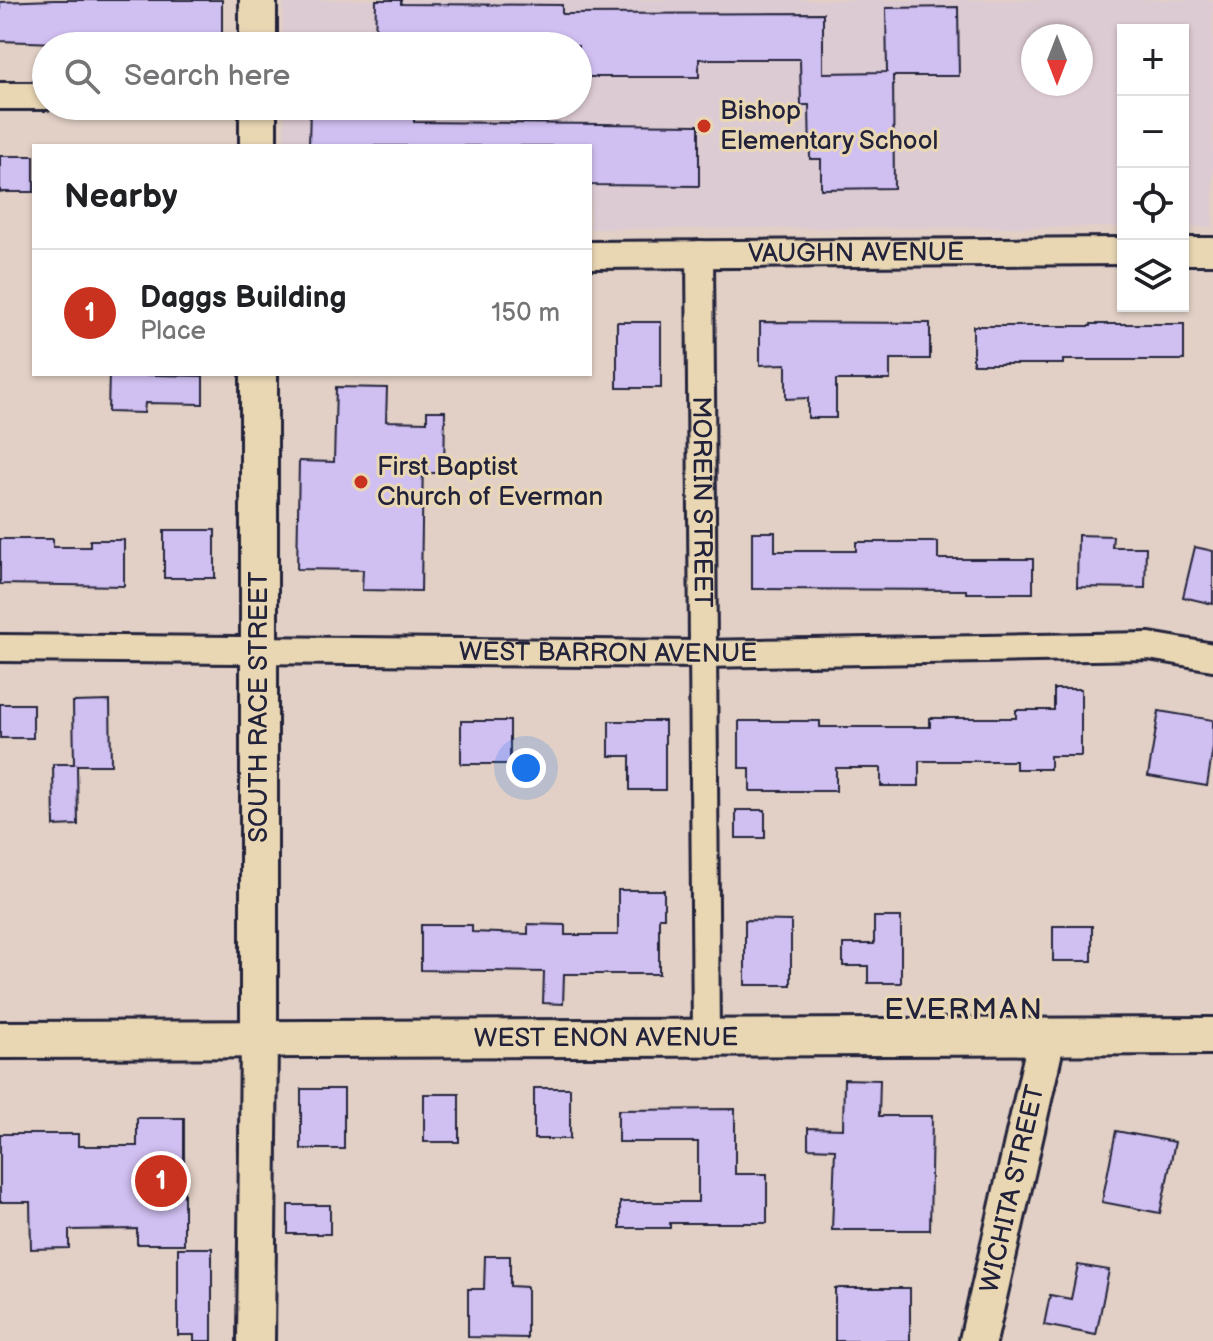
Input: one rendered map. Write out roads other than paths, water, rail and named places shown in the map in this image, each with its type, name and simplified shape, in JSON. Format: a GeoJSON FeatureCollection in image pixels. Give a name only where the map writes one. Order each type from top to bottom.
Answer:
{"type":"FeatureCollection","features":[{"type":"Feature","properties":{"kind":"street"},"geometry":{"type":"LineString","coordinates":[[258,0],[258,32]]}},
{"type":"Feature","properties":{"kind":"street"},"geometry":{"type":"LineString","coordinates":[[0,96],[32,96]]}},
{"type":"Feature","properties":{"kind":"street"},"geometry":{"type":"LineString","coordinates":[[258,120],[258,144]]}},
{"type":"Feature","properties":{"kind":"street","name":"VAUGHN AVENUE"},"geometry":{"type":"LineString","coordinates":[[592,255],[1117,251]]}},
{"type":"Feature","properties":{"kind":"street"},"geometry":{"type":"LineString","coordinates":[[1189,251],[1213,251]]}},
{"type":"Feature","properties":{"kind":"street","name":"MOREIN STREET"},"geometry":{"type":"LineString","coordinates":[[700,254],[706,1037]]}},
{"type":"Feature","properties":{"kind":"street","name":"SOUTH RACE STREET"},"geometry":{"type":"LineString","coordinates":[[256,1341],[259,376]]}},
{"type":"Feature","properties":{"kind":"street","name":"WEST BARRON AVENUE"},"geometry":{"type":"LineString","coordinates":[[0,648],[701,654],[1149,646],[1213,657]]}},
{"type":"Feature","properties":{"kind":"street","name":"WEST ENON AVENUE"},"geometry":{"type":"LineString","coordinates":[[0,1040],[1213,1036]]}},
{"type":"Feature","properties":{"kind":"street","name":"WICHITA STREET"},"geometry":{"type":"LineString","coordinates":[[978,1341],[1047,1037]]}},
{"type":"Feature","properties":{"kind":"place","name":"Bishop Elementary School"},"geometry":{"type":"Point","coordinates":[704,126]}},
{"type":"Feature","properties":{"kind":"place","name":"First Baptist Church of Everman"},"geometry":{"type":"Point","coordinates":[361,482]}},
{"type":"Feature","properties":{"kind":"place","name":"Daggs Building"},"geometry":{"type":"Point","coordinates":[161,1181]}},
{"type":"Feature","properties":{"kind":"district","name":"EVERMAN"},"geometry":{"type":"Point","coordinates":[964,1010]}}]}
